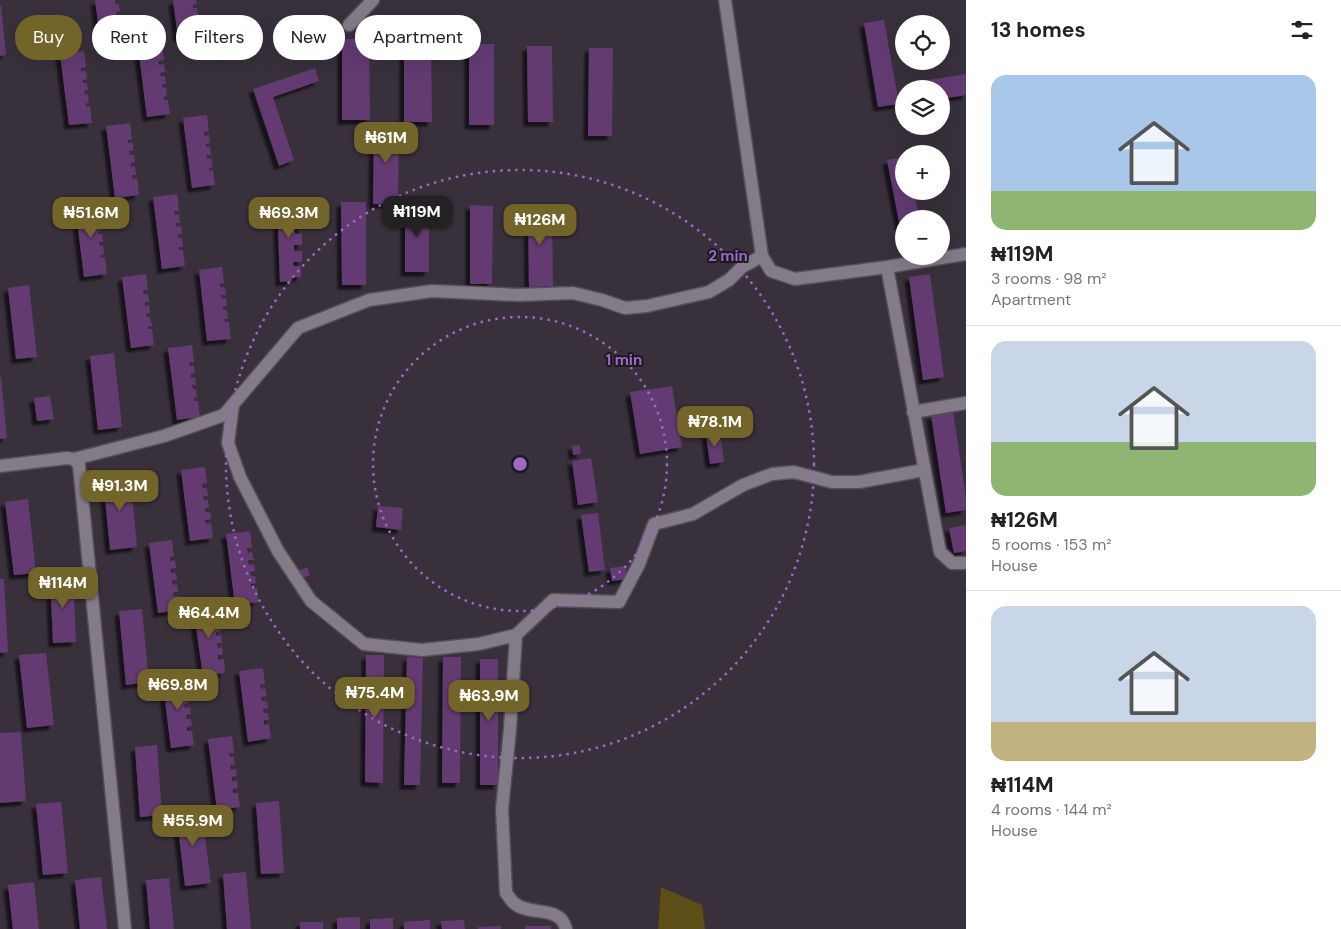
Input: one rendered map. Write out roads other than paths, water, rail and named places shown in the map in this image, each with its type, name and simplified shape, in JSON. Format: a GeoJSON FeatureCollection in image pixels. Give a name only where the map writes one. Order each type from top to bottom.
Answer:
{"type":"FeatureCollection","features":[{"type":"Feature","properties":{"kind":"street"},"geometry":{"type":"LineString","coordinates":[[349,25],[373,0]]}},
{"type":"Feature","properties":{"kind":"street"},"geometry":{"type":"LineString","coordinates":[[725,0],[762,256],[771,271],[795,279],[888,267],[966,254]]}},
{"type":"Feature","properties":{"kind":"street"},"geometry":{"type":"LineString","coordinates":[[0,466],[67,458],[74,459],[164,436],[224,415],[298,328],[369,300],[432,291],[518,295],[573,293],[625,308],[647,306],[709,292],[729,280],[742,267],[762,256]]}},
{"type":"Feature","properties":{"kind":"street"},"geometry":{"type":"LineString","coordinates":[[888,267],[940,552],[952,563],[966,563]]}},
{"type":"Feature","properties":{"kind":"street"},"geometry":{"type":"LineString","coordinates":[[913,412],[966,403]]}},
{"type":"Feature","properties":{"kind":"street"},"geometry":{"type":"LineString","coordinates":[[233,404],[228,443],[240,477],[278,551],[311,601],[364,644],[422,650],[480,644],[516,635],[553,600],[619,602],[639,564],[654,524],[693,514],[750,482],[772,474],[794,472],[832,482],[859,482],[924,470]]}},
{"type":"Feature","properties":{"kind":"street"},"geometry":{"type":"LineString","coordinates":[[74,459],[79,465],[125,929]]}},
{"type":"Feature","properties":{"kind":"street"},"geometry":{"type":"LineString","coordinates":[[516,635],[510,730],[502,809],[506,893],[514,904],[523,908],[557,914],[565,924],[566,929]]}}]}
